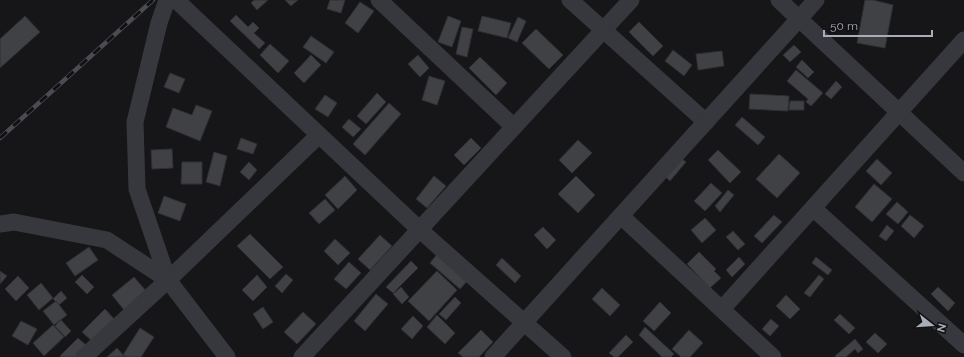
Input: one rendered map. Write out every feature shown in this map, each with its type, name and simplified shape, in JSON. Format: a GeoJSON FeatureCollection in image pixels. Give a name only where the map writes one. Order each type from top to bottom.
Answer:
{"type":"FeatureCollection","features":[{"type":"Feature","properties":{"kind":"street"},"geometry":{"type":"LineString","coordinates":[[167,0],[159,23],[135,122],[137,189],[168,280],[227,357]]}},
{"type":"Feature","properties":{"kind":"street"},"geometry":{"type":"LineString","coordinates":[[176,0],[420,230],[563,357]]}},
{"type":"Feature","properties":{"kind":"street"},"geometry":{"type":"LineString","coordinates":[[379,0],[514,127]]}},
{"type":"Feature","properties":{"kind":"street"},"geometry":{"type":"LineString","coordinates":[[570,0],[706,122]]}},
{"type":"Feature","properties":{"kind":"street"},"geometry":{"type":"LineString","coordinates":[[302,357],[631,0]]}},
{"type":"Feature","properties":{"kind":"street"},"geometry":{"type":"LineString","coordinates":[[779,0],[964,173]]}},
{"type":"Feature","properties":{"kind":"street"},"geometry":{"type":"LineString","coordinates":[[493,357],[816,0]]}},
{"type":"Feature","properties":{"kind":"street"},"geometry":{"type":"LineString","coordinates":[[722,309],[964,40]]}},
{"type":"Feature","properties":{"kind":"street"},"geometry":{"type":"LineString","coordinates":[[84,357],[168,280],[319,135]]}},
{"type":"Feature","properties":{"kind":"street"},"geometry":{"type":"LineString","coordinates":[[813,208],[964,345]]}},
{"type":"Feature","properties":{"kind":"street"},"geometry":{"type":"LineString","coordinates":[[621,216],[773,357]]}},
{"type":"Feature","properties":{"kind":"street"},"geometry":{"type":"LineString","coordinates":[[0,224],[14,222],[107,240],[168,280]]}},
{"type":"Feature","properties":{"kind":"building"},"geometry":{"type":"Polygon","coordinates":[[[254,0],[268,0],[257,10],[251,3],[254,0]]]}},
{"type":"Feature","properties":{"kind":"building"},"geometry":{"type":"Polygon","coordinates":[[[285,0],[298,0],[291,6],[285,0]]]}},
{"type":"Feature","properties":{"kind":"building"},"geometry":{"type":"Polygon","coordinates":[[[330,0],[345,0],[341,13],[327,9],[330,0]]]}},
{"type":"Feature","properties":{"kind":"building"},"geometry":{"type":"Polygon","coordinates":[[[865,0],[873,0],[893,5],[885,48],[857,43],[865,0]]]}},
{"type":"Feature","properties":{"kind":"building"},"geometry":{"type":"Polygon","coordinates":[[[360,2],[374,11],[358,33],[345,23],[360,2]]]}},
{"type":"Feature","properties":{"kind":"building"},"geometry":{"type":"Polygon","coordinates":[[[236,15],[248,27],[253,22],[259,28],[254,33],[265,43],[259,49],[230,21],[236,15]]]}},
{"type":"Feature","properties":{"kind":"building"},"geometry":{"type":"Polygon","coordinates":[[[25,16],[40,32],[0,68],[0,39],[25,16]]]}},
{"type":"Feature","properties":{"kind":"building"},"geometry":{"type":"Polygon","coordinates":[[[448,16],[461,21],[452,47],[438,42],[448,16]]]}},
{"type":"Feature","properties":{"kind":"building"},"geometry":{"type":"Polygon","coordinates":[[[482,16],[511,23],[507,38],[478,31],[482,16]]]}},
{"type":"Feature","properties":{"kind":"building"},"geometry":{"type":"Polygon","coordinates":[[[518,17],[526,21],[517,42],[508,38],[518,17]]]}},
{"type":"Feature","properties":{"kind":"building"},"geometry":{"type":"Polygon","coordinates":[[[639,22],[663,46],[653,56],[629,32],[639,22]]]}},
{"type":"Feature","properties":{"kind":"building"},"geometry":{"type":"Polygon","coordinates":[[[462,27],[473,29],[467,57],[456,54],[462,27]]]}},
{"type":"Feature","properties":{"kind":"building"},"geometry":{"type":"Polygon","coordinates":[[[536,29],[563,55],[549,69],[522,43],[536,29]]]}},
{"type":"Feature","properties":{"kind":"building"},"geometry":{"type":"Polygon","coordinates":[[[311,36],[334,52],[326,63],[303,47],[311,36]]]}},
{"type":"Feature","properties":{"kind":"building"},"geometry":{"type":"Polygon","coordinates":[[[270,44],[289,61],[278,73],[260,55],[270,44]]]}},
{"type":"Feature","properties":{"kind":"building"},"geometry":{"type":"Polygon","coordinates":[[[794,45],[801,52],[790,62],[783,55],[794,45]]]}},
{"type":"Feature","properties":{"kind":"building"},"geometry":{"type":"Polygon","coordinates":[[[673,50],[692,65],[684,76],[665,61],[673,50]]]}},
{"type":"Feature","properties":{"kind":"building"},"geometry":{"type":"Polygon","coordinates":[[[722,51],[724,66],[698,70],[696,54],[722,51]]]}},
{"type":"Feature","properties":{"kind":"building"},"geometry":{"type":"Polygon","coordinates":[[[311,55],[321,65],[304,83],[294,73],[311,55]]]}},
{"type":"Feature","properties":{"kind":"building"},"geometry":{"type":"Polygon","coordinates":[[[418,55],[429,68],[420,77],[408,64],[418,55]]]}},
{"type":"Feature","properties":{"kind":"building"},"geometry":{"type":"Polygon","coordinates":[[[480,57],[507,83],[496,95],[469,68],[480,57]]]}},
{"type":"Feature","properties":{"kind":"building"},"geometry":{"type":"Polygon","coordinates":[[[802,60],[814,72],[808,78],[796,67],[802,60]]]}},
{"type":"Feature","properties":{"kind":"building"},"geometry":{"type":"Polygon","coordinates":[[[796,70],[823,93],[811,106],[806,102],[808,99],[787,81],[796,70]]]}},
{"type":"Feature","properties":{"kind":"building"},"geometry":{"type":"Polygon","coordinates":[[[170,73],[185,79],[179,93],[164,87],[170,73]]]}},
{"type":"Feature","properties":{"kind":"building"},"geometry":{"type":"Polygon","coordinates":[[[429,76],[445,81],[437,105],[422,100],[429,76]]]}},
{"type":"Feature","properties":{"kind":"building"},"geometry":{"type":"Polygon","coordinates":[[[836,81],[842,87],[831,99],[825,94],[836,81]]]}},
{"type":"Feature","properties":{"kind":"building"},"geometry":{"type":"Polygon","coordinates":[[[377,93],[386,102],[366,124],[357,116],[377,93]]]}},
{"type":"Feature","properties":{"kind":"building"},"geometry":{"type":"Polygon","coordinates":[[[750,94],[789,96],[788,111],[749,109],[750,94]]]}},
{"type":"Feature","properties":{"kind":"building"},"geometry":{"type":"Polygon","coordinates":[[[325,95],[337,103],[328,117],[315,109],[325,95]]]}},
{"type":"Feature","properties":{"kind":"building"},"geometry":{"type":"Polygon","coordinates":[[[790,101],[804,101],[804,110],[789,110],[790,101]]]}},
{"type":"Feature","properties":{"kind":"building"},"geometry":{"type":"Polygon","coordinates":[[[389,103],[401,114],[365,155],[353,144],[389,103]]]}},
{"type":"Feature","properties":{"kind":"building"},"geometry":{"type":"Polygon","coordinates":[[[196,105],[212,111],[200,141],[166,127],[173,108],[192,115],[196,105]]]}},
{"type":"Feature","properties":{"kind":"building"},"geometry":{"type":"Polygon","coordinates":[[[742,117],[765,137],[758,145],[735,125],[742,117]]]}},
{"type":"Feature","properties":{"kind":"building"},"geometry":{"type":"Polygon","coordinates":[[[349,119],[361,129],[353,137],[342,127],[349,119]]]}},
{"type":"Feature","properties":{"kind":"building"},"geometry":{"type":"Polygon","coordinates":[[[241,138],[257,144],[253,154],[237,149],[241,138]]]}},
{"type":"Feature","properties":{"kind":"building"},"geometry":{"type":"Polygon","coordinates":[[[471,138],[481,148],[464,165],[454,155],[471,138]]]}},
{"type":"Feature","properties":{"kind":"building"},"geometry":{"type":"Polygon","coordinates":[[[578,140],[592,153],[572,173],[559,160],[578,140]]]}},
{"type":"Feature","properties":{"kind":"building"},"geometry":{"type":"Polygon","coordinates":[[[172,149],[173,168],[152,169],[151,150],[172,149]]]}},
{"type":"Feature","properties":{"kind":"building"},"geometry":{"type":"Polygon","coordinates":[[[718,150],[741,172],[730,183],[708,160],[718,150]]]}},
{"type":"Feature","properties":{"kind":"building"},"geometry":{"type":"Polygon","coordinates":[[[214,152],[227,156],[220,186],[206,182],[214,152]]]}},
{"type":"Feature","properties":{"kind":"building"},"geometry":{"type":"Polygon","coordinates":[[[779,154],[800,173],[777,198],[756,179],[779,154]]]}},
{"type":"Feature","properties":{"kind":"building"},"geometry":{"type":"Polygon","coordinates":[[[682,159],[686,162],[670,181],[666,177],[682,159]]]}},
{"type":"Feature","properties":{"kind":"building"},"geometry":{"type":"Polygon","coordinates":[[[877,159],[892,173],[881,185],[866,171],[877,159]]]}},
{"type":"Feature","properties":{"kind":"building"},"geometry":{"type":"Polygon","coordinates":[[[182,162],[202,162],[202,184],[181,184],[182,162]]]}},
{"type":"Feature","properties":{"kind":"building"},"geometry":{"type":"Polygon","coordinates":[[[249,162],[257,170],[249,180],[240,172],[249,162]]]}},
{"type":"Feature","properties":{"kind":"building"},"geometry":{"type":"Polygon","coordinates":[[[345,176],[357,190],[338,209],[325,195],[345,176]]]}},
{"type":"Feature","properties":{"kind":"building"},"geometry":{"type":"Polygon","coordinates":[[[434,176],[446,186],[427,208],[416,199],[434,176]]]}},
{"type":"Feature","properties":{"kind":"building"},"geometry":{"type":"Polygon","coordinates":[[[576,176],[595,195],[578,213],[558,194],[576,176]]]}},
{"type":"Feature","properties":{"kind":"building"},"geometry":{"type":"Polygon","coordinates":[[[711,183],[722,193],[705,211],[694,201],[711,183]]]}},
{"type":"Feature","properties":{"kind":"building"},"geometry":{"type":"Polygon","coordinates":[[[874,184],[892,199],[872,222],[855,207],[874,184]]]}},
{"type":"Feature","properties":{"kind":"building"},"geometry":{"type":"Polygon","coordinates":[[[728,190],[734,195],[720,212],[715,206],[728,190]]]}},
{"type":"Feature","properties":{"kind":"building"},"geometry":{"type":"Polygon","coordinates":[[[164,196],[186,204],[180,221],[158,213],[164,196]]]}},
{"type":"Feature","properties":{"kind":"building"},"geometry":{"type":"Polygon","coordinates":[[[325,199],[335,210],[319,224],[309,213],[325,199]]]}},
{"type":"Feature","properties":{"kind":"building"},"geometry":{"type":"Polygon","coordinates":[[[897,202],[908,212],[898,224],[886,214],[897,202]]]}},
{"type":"Feature","properties":{"kind":"building"},"geometry":{"type":"Polygon","coordinates":[[[774,215],[782,222],[762,243],[754,236],[774,215]]]}},
{"type":"Feature","properties":{"kind":"building"},"geometry":{"type":"Polygon","coordinates":[[[910,215],[924,226],[914,238],[901,226],[910,215]]]}},
{"type":"Feature","properties":{"kind":"building"},"geometry":{"type":"Polygon","coordinates":[[[705,218],[716,230],[702,243],[691,230],[705,218]]]}},
{"type":"Feature","properties":{"kind":"building"},"geometry":{"type":"Polygon","coordinates":[[[887,225],[894,231],[886,241],[879,236],[887,225]]]}},
{"type":"Feature","properties":{"kind":"building"},"geometry":{"type":"Polygon","coordinates":[[[543,227],[556,240],[547,249],[534,235],[543,227]]]}},
{"type":"Feature","properties":{"kind":"building"},"geometry":{"type":"Polygon","coordinates":[[[733,231],[745,244],[738,250],[726,237],[733,231]]]}},
{"type":"Feature","properties":{"kind":"building"},"geometry":{"type":"Polygon","coordinates":[[[250,234],[283,267],[270,279],[237,246],[250,234]]]}},
{"type":"Feature","properties":{"kind":"building"},"geometry":{"type":"Polygon","coordinates":[[[380,235],[392,246],[370,270],[358,259],[380,235]]]}},
{"type":"Feature","properties":{"kind":"building"},"geometry":{"type":"Polygon","coordinates":[[[335,239],[350,253],[338,265],[324,251],[335,239]]]}},
{"type":"Feature","properties":{"kind":"building"},"geometry":{"type":"Polygon","coordinates":[[[89,247],[98,260],[75,276],[66,263],[89,247]]]}},
{"type":"Feature","properties":{"kind":"building"},"geometry":{"type":"Polygon","coordinates":[[[699,252],[716,269],[714,271],[721,278],[710,288],[687,264],[699,252]]]}},
{"type":"Feature","properties":{"kind":"building"},"geometry":{"type":"Polygon","coordinates":[[[438,253],[468,280],[460,289],[430,263],[438,253]]]}},
{"type":"Feature","properties":{"kind":"building"},"geometry":{"type":"Polygon","coordinates":[[[739,257],[745,264],[732,277],[726,270],[739,257]]]}},
{"type":"Feature","properties":{"kind":"building"},"geometry":{"type":"Polygon","coordinates":[[[816,257],[832,270],[828,275],[812,263],[816,257]]]}},
{"type":"Feature","properties":{"kind":"building"},"geometry":{"type":"Polygon","coordinates":[[[502,258],[521,276],[515,283],[496,265],[502,258]]]}},
{"type":"Feature","properties":{"kind":"building"},"geometry":{"type":"Polygon","coordinates":[[[411,261],[418,268],[393,293],[386,287],[411,261]]]}},
{"type":"Feature","properties":{"kind":"building"},"geometry":{"type":"Polygon","coordinates":[[[349,262],[361,273],[346,289],[334,279],[349,262]]]}},
{"type":"Feature","properties":{"kind":"building"},"geometry":{"type":"Polygon","coordinates":[[[0,271],[7,276],[0,284],[0,271]]]}},
{"type":"Feature","properties":{"kind":"building"},"geometry":{"type":"Polygon","coordinates":[[[437,271],[457,290],[429,321],[408,301],[437,271]]]}},
{"type":"Feature","properties":{"kind":"building"},"geometry":{"type":"Polygon","coordinates":[[[286,274],[293,280],[282,293],[275,286],[286,274]]]}},
{"type":"Feature","properties":{"kind":"building"},"geometry":{"type":"Polygon","coordinates":[[[82,275],[94,287],[87,294],[75,282],[82,275]]]}},
{"type":"Feature","properties":{"kind":"building"},"geometry":{"type":"Polygon","coordinates":[[[257,275],[267,287],[253,301],[242,290],[257,275]]]}},
{"type":"Feature","properties":{"kind":"building"},"geometry":{"type":"Polygon","coordinates":[[[819,275],[824,279],[810,297],[804,293],[819,275]]]}},
{"type":"Feature","properties":{"kind":"building"},"geometry":{"type":"Polygon","coordinates":[[[18,276],[29,288],[16,301],[5,289],[18,276]]]}},
{"type":"Feature","properties":{"kind":"building"},"geometry":{"type":"Polygon","coordinates":[[[134,277],[147,292],[124,310],[112,295],[134,277]]]}},
{"type":"Feature","properties":{"kind":"building"},"geometry":{"type":"Polygon","coordinates":[[[41,283],[53,298],[39,310],[27,295],[41,283]]]}},
{"type":"Feature","properties":{"kind":"building"},"geometry":{"type":"Polygon","coordinates":[[[401,287],[409,297],[402,304],[393,294],[401,287]]]}},
{"type":"Feature","properties":{"kind":"building"},"geometry":{"type":"Polygon","coordinates":[[[938,287],[955,303],[948,311],[931,294],[938,287]]]}},
{"type":"Feature","properties":{"kind":"building"},"geometry":{"type":"Polygon","coordinates":[[[602,288],[620,305],[610,316],[592,299],[602,288]]]}},
{"type":"Feature","properties":{"kind":"building"},"geometry":{"type":"Polygon","coordinates":[[[61,291],[67,298],[59,305],[53,299],[61,291]]]}},
{"type":"Feature","properties":{"kind":"building"},"geometry":{"type":"Polygon","coordinates":[[[376,294],[388,304],[365,331],[354,321],[376,294]]]}},
{"type":"Feature","properties":{"kind":"building"},"geometry":{"type":"Polygon","coordinates":[[[786,295],[800,309],[790,319],[776,306],[786,295]]]}},
{"type":"Feature","properties":{"kind":"building"},"geometry":{"type":"Polygon","coordinates":[[[455,297],[461,303],[446,320],[439,314],[455,297]]]}},
{"type":"Feature","properties":{"kind":"building"},"geometry":{"type":"Polygon","coordinates":[[[56,301],[67,315],[54,325],[43,311],[56,301]]]}},
{"type":"Feature","properties":{"kind":"building"},"geometry":{"type":"Polygon","coordinates":[[[660,302],[671,313],[654,331],[643,321],[660,302]]]}},
{"type":"Feature","properties":{"kind":"building"},"geometry":{"type":"Polygon","coordinates":[[[263,307],[273,322],[263,329],[253,314],[263,307]]]}},
{"type":"Feature","properties":{"kind":"building"},"geometry":{"type":"Polygon","coordinates":[[[105,309],[115,320],[93,342],[82,332],[105,309]]]}},
{"type":"Feature","properties":{"kind":"building"},"geometry":{"type":"Polygon","coordinates":[[[303,312],[316,324],[297,344],[284,332],[303,312]]]}},
{"type":"Feature","properties":{"kind":"building"},"geometry":{"type":"Polygon","coordinates":[[[840,314],[855,328],[849,334],[834,320],[840,314]]]}},
{"type":"Feature","properties":{"kind":"building"},"geometry":{"type":"Polygon","coordinates":[[[437,315],[455,333],[445,344],[427,327],[437,315]]]}},
{"type":"Feature","properties":{"kind":"building"},"geometry":{"type":"Polygon","coordinates":[[[413,316],[423,326],[412,339],[401,329],[413,316]]]}},
{"type":"Feature","properties":{"kind":"building"},"geometry":{"type":"Polygon","coordinates":[[[771,319],[779,326],[770,336],[762,329],[771,319]]]}},
{"type":"Feature","properties":{"kind":"building"},"geometry":{"type":"Polygon","coordinates":[[[61,320],[71,331],[65,337],[55,326],[61,320]]]}},
{"type":"Feature","properties":{"kind":"building"},"geometry":{"type":"Polygon","coordinates":[[[21,321],[37,329],[28,345],[12,336],[21,321]]]}},
{"type":"Feature","properties":{"kind":"building"},"geometry":{"type":"Polygon","coordinates":[[[53,325],[64,337],[44,356],[33,343],[53,325]]]}},
{"type":"Feature","properties":{"kind":"building"},"geometry":{"type":"Polygon","coordinates":[[[645,327],[674,354],[671,357],[662,357],[639,335],[645,327]]]}},
{"type":"Feature","properties":{"kind":"building"},"geometry":{"type":"Polygon","coordinates":[[[140,328],[154,337],[141,357],[126,357],[123,355],[140,328]]]}},
{"type":"Feature","properties":{"kind":"building"},"geometry":{"type":"Polygon","coordinates":[[[481,330],[493,342],[479,357],[463,357],[458,353],[481,330]]]}},
{"type":"Feature","properties":{"kind":"building"},"geometry":{"type":"Polygon","coordinates":[[[689,330],[703,343],[690,357],[681,357],[672,349],[689,330]]]}},
{"type":"Feature","properties":{"kind":"building"},"geometry":{"type":"Polygon","coordinates":[[[875,333],[887,344],[878,353],[866,342],[875,333]]]}},
{"type":"Feature","properties":{"kind":"building"},"geometry":{"type":"Polygon","coordinates":[[[626,335],[633,342],[618,357],[614,357],[609,353],[626,335]]]}},
{"type":"Feature","properties":{"kind":"building"},"geometry":{"type":"Polygon","coordinates":[[[78,338],[88,347],[78,357],[61,357],[60,356],[78,338]]]}},
{"type":"Feature","properties":{"kind":"building"},"geometry":{"type":"Polygon","coordinates":[[[855,339],[863,349],[858,353],[855,349],[846,357],[835,356],[855,339]]]}},
{"type":"Feature","properties":{"kind":"building"},"geometry":{"type":"Polygon","coordinates":[[[117,348],[125,357],[107,357],[117,348]]]}},
{"type":"Feature","properties":{"kind":"railway"},"geometry":{"type":"LineString","coordinates":[[0,138],[153,0]]}}]}
